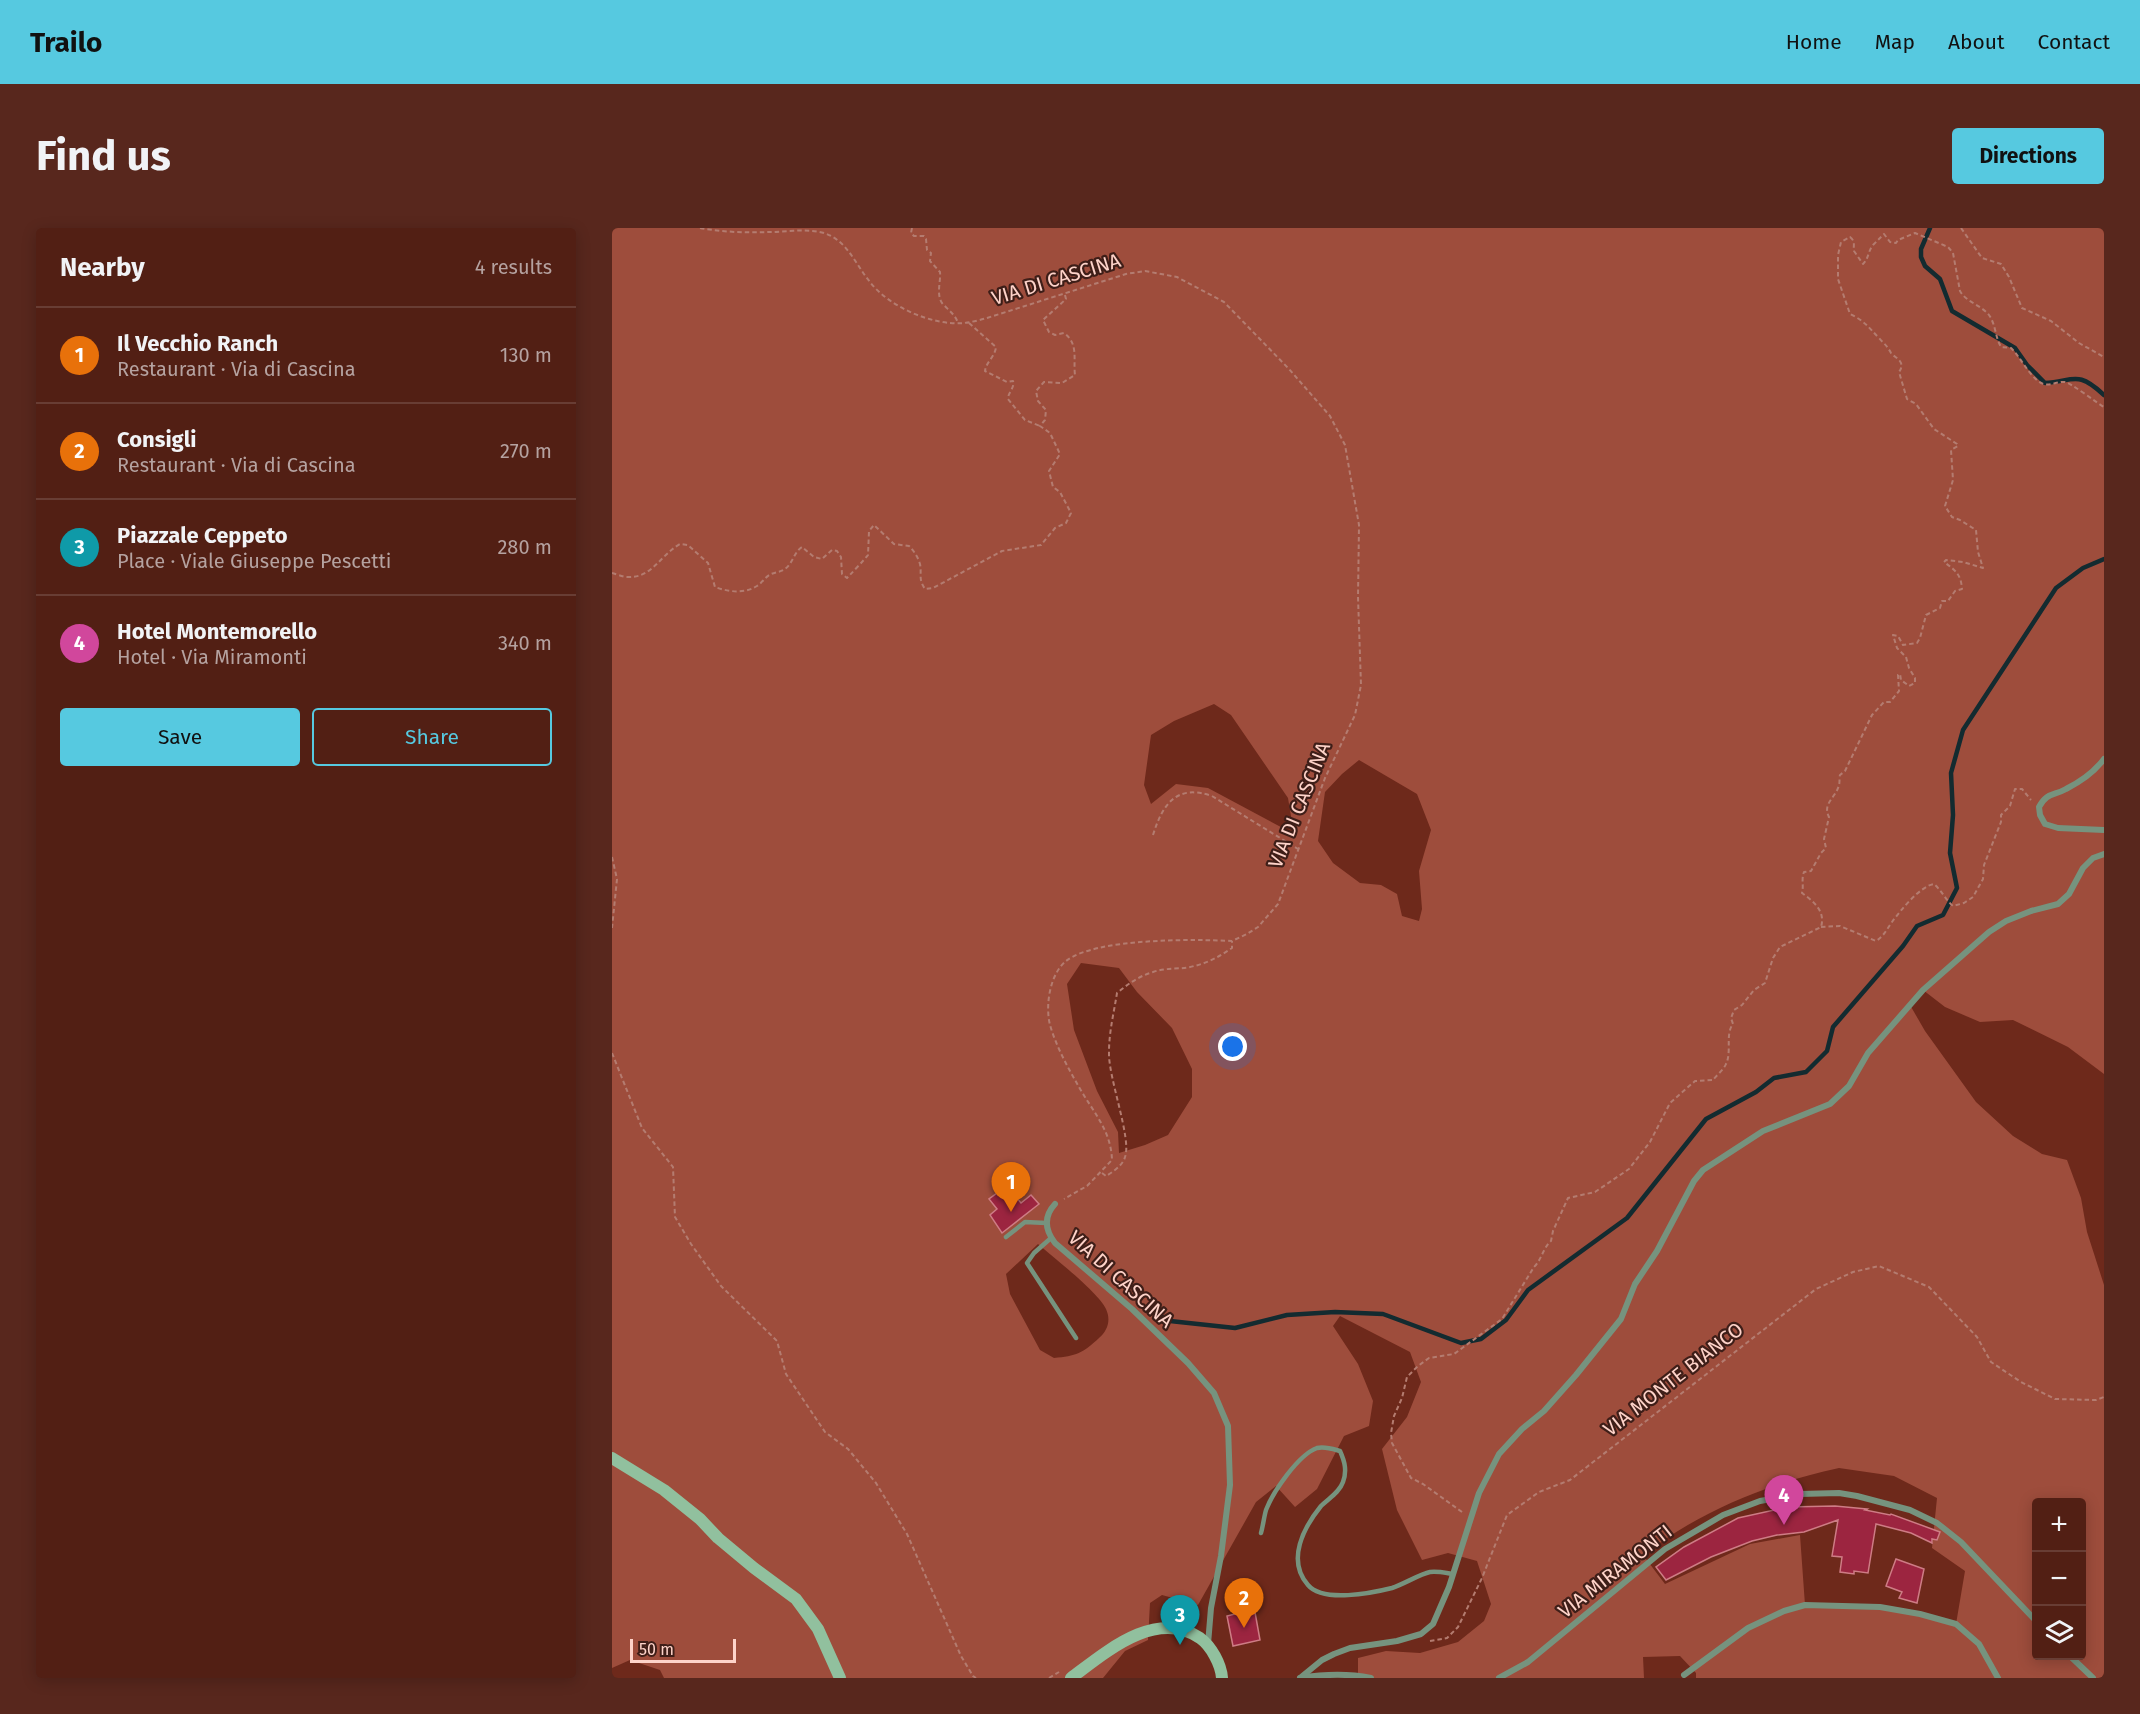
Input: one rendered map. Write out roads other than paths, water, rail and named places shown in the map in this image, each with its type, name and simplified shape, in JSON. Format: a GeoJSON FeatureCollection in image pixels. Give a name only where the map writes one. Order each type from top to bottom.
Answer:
{"type":"FeatureCollection","features":[{"type":"Feature","properties":{"kind":"street"},"geometry":{"type":"LineString","coordinates":[[2104,759],[2098,767],[2078,782],[2064,791],[2048,795],[2039,807],[2044,824],[2058,828],[2104,830]]}},
{"type":"Feature","properties":{"kind":"street"},"geometry":{"type":"LineString","coordinates":[[1300,1678],[1322,1660],[1334,1654],[1350,1648],[1397,1641],[1420,1634],[1433,1624],[1453,1574],[1479,1493],[1499,1454],[1544,1411],[1621,1319],[1635,1284],[1657,1251],[1694,1181],[1703,1170],[1763,1131],[1830,1104],[1849,1086],[1868,1053],[1923,990],[1989,932],[2006,921],[2058,904],[2069,894],[2083,868],[2092,858],[2104,854]]}},
{"type":"Feature","properties":{"kind":"street","name":"VIA DI CASCINA"},"geometry":{"type":"LineString","coordinates":[[1055,1204],[1048,1214],[1046,1223],[1051,1238],[1063,1252],[1132,1309],[1188,1363],[1214,1393],[1228,1426],[1230,1485],[1221,1556],[1211,1608],[1208,1644]]}},
{"type":"Feature","properties":{"kind":"street"},"geometry":{"type":"LineString","coordinates":[[612,1458],[664,1490],[754,1568],[796,1599],[818,1629],[840,1678]]}},
{"type":"Feature","properties":{"kind":"street","name":"VIA MIRAMONTI"},"geometry":{"type":"LineString","coordinates":[[1499,1678],[1528,1662],[1674,1544],[1723,1515],[1760,1501],[1800,1494],[1839,1493],[1857,1496],[1910,1510],[1937,1523],[1961,1542],[2032,1616]]}},
{"type":"Feature","properties":{"kind":"street"},"geometry":{"type":"LineString","coordinates":[[1684,1675],[1748,1628],[1784,1611],[1805,1605],[1880,1607],[1920,1614],[1956,1624],[1979,1644],[1998,1678]]}},
{"type":"Feature","properties":{"kind":"street"},"geometry":{"type":"LineString","coordinates":[[1071,1678],[1121,1642],[1146,1631],[1170,1627],[1191,1632],[1208,1644],[1222,1672],[1222,1678]]}},
{"type":"Feature","properties":{"kind":"street"},"geometry":{"type":"LineString","coordinates":[[2074,1660],[2092,1678]]}},
{"type":"Feature","properties":{"kind":"street"},"geometry":{"type":"LineString","coordinates":[[1300,1678],[1329,1674],[1351,1674],[1371,1678]]}},
{"type":"Feature","properties":{"kind":"lane"},"geometry":{"type":"LineString","coordinates":[[1006,1237],[1025,1222],[1046,1223]]}},
{"type":"Feature","properties":{"kind":"lane"},"geometry":{"type":"LineString","coordinates":[[1051,1238],[1034,1253],[1027,1263],[1076,1338]]}},
{"type":"Feature","properties":{"kind":"lane"},"geometry":{"type":"LineString","coordinates":[[1261,1533],[1266,1509],[1295,1465],[1317,1448],[1329,1448],[1340,1451],[1345,1462],[1346,1473],[1337,1493],[1323,1504],[1305,1527],[1298,1551],[1299,1563],[1307,1585],[1321,1593],[1342,1595],[1392,1587],[1430,1572],[1453,1574]]}},
{"type":"Feature","properties":{"kind":"waterway"},"geometry":{"type":"LineString","coordinates":[[1930,228],[1921,249],[1921,257],[1925,266],[1940,279],[1952,311],[2015,348],[2027,365],[2045,383],[2070,379],[2081,380],[2088,382],[2104,395]]}},
{"type":"Feature","properties":{"kind":"waterway"},"geometry":{"type":"LineString","coordinates":[[1144,1307],[1170,1321],[1235,1328],[1287,1315],[1335,1312],[1383,1314],[1461,1343],[1481,1339],[1506,1320],[1528,1290],[1627,1218],[1706,1119],[1756,1092],[1774,1078],[1806,1072],[1827,1051],[1833,1027],[1903,946],[1917,926],[1943,915],[1957,888],[1950,853],[1953,815],[1951,773],[1963,730],[2056,588],[2083,568],[2104,559]]}},
{"type":"Feature","properties":{"kind":"place","name":"Il Vecchio Ranch"},"geometry":{"type":"Point","coordinates":[1011,1212]}},
{"type":"Feature","properties":{"kind":"place","name":"Hotel Montemorello"},"geometry":{"type":"Point","coordinates":[1784,1525]}},
{"type":"Feature","properties":{"kind":"place","name":"Consigli"},"geometry":{"type":"Point","coordinates":[1244,1628]}},
{"type":"Feature","properties":{"kind":"place","name":"Piazzale Ceppeto"},"geometry":{"type":"Point","coordinates":[1180,1645]}}]}
